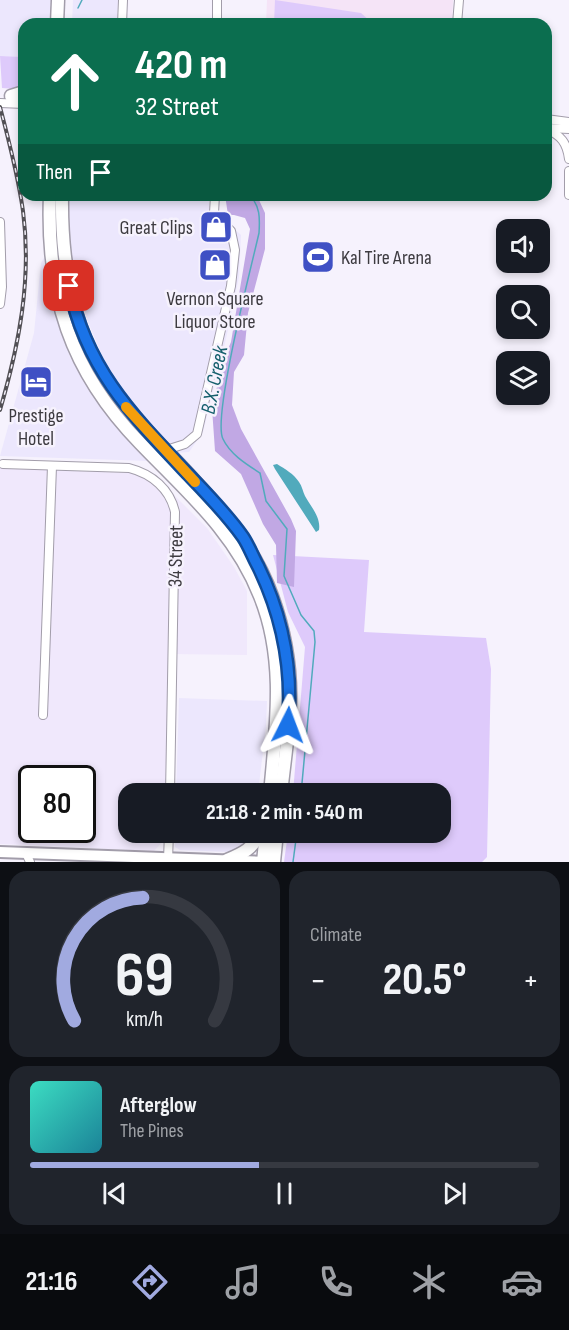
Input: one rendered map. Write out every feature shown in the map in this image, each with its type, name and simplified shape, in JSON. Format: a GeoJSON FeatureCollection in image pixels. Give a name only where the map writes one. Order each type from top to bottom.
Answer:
{"type":"FeatureCollection","features":[{"type":"Feature","properties":{"kind":"highway"},"geometry":{"type":"LineString","coordinates":[[57,18],[58,0]]}},
{"type":"Feature","properties":{"kind":"highway"},"geometry":{"type":"LineString","coordinates":[[65,18],[66,0]]}},
{"type":"Feature","properties":{"kind":"highway"},"geometry":{"type":"LineString","coordinates":[[50,201],[50,258],[59,305],[86,372],[98,393],[128,431],[205,508],[234,544],[260,596],[276,652],[278,704],[271,783]]}},
{"type":"Feature","properties":{"kind":"highway"},"geometry":{"type":"LineString","coordinates":[[62,201],[63,242],[72,302],[88,345],[112,388],[128,409],[214,501],[244,538],[272,595],[286,650],[290,702],[282,783]]}},
{"type":"Feature","properties":{"kind":"highway"},"geometry":{"type":"LineString","coordinates":[[230,861],[256,843]]}},
{"type":"Feature","properties":{"kind":"highway"},"geometry":{"type":"LineString","coordinates":[[263,862],[265,843]]}},
{"type":"Feature","properties":{"kind":"highway"},"geometry":{"type":"LineString","coordinates":[[274,862],[276,843]]}},
{"type":"Feature","properties":{"kind":"main road"},"geometry":{"type":"LineString","coordinates":[[0,852],[26,859],[268,862]]}},
{"type":"Feature","properties":{"kind":"street"},"geometry":{"type":"LineString","coordinates":[[122,18],[123,0]]}},
{"type":"Feature","properties":{"kind":"street"},"geometry":{"type":"LineString","coordinates":[[217,0],[217,18]]}},
{"type":"Feature","properties":{"kind":"street"},"geometry":{"type":"LineString","coordinates":[[458,18],[459,0]]}},
{"type":"Feature","properties":{"kind":"street"},"geometry":{"type":"LineString","coordinates":[[0,103],[18,104]]}},
{"type":"Feature","properties":{"kind":"street"},"geometry":{"type":"LineString","coordinates":[[552,118],[569,115]]}},
{"type":"Feature","properties":{"kind":"street"},"geometry":{"type":"LineString","coordinates":[[552,119],[569,122]]}},
{"type":"Feature","properties":{"kind":"street"},"geometry":{"type":"LineString","coordinates":[[552,129],[569,129]]}},
{"type":"Feature","properties":{"kind":"street"},"geometry":{"type":"LineString","coordinates":[[552,131],[566,144],[569,159]]}},
{"type":"Feature","properties":{"kind":"street"},"geometry":{"type":"LineString","coordinates":[[569,171],[569,195]]}},
{"type":"Feature","properties":{"kind":"street"},"geometry":{"type":"LineString","coordinates":[[166,450],[184,444],[197,434],[231,286],[235,250],[231,231],[214,213],[215,201]]}},
{"type":"Feature","properties":{"kind":"street"},"geometry":{"type":"LineString","coordinates":[[0,222],[2,287],[0,304]]}},
{"type":"Feature","properties":{"kind":"street"},"geometry":{"type":"LineString","coordinates":[[59,305],[72,302]]}},
{"type":"Feature","properties":{"kind":"street","name":"34 Street"},"geometry":{"type":"LineString","coordinates":[[3,464],[129,468],[142,471],[156,481],[172,500],[175,512],[170,783]]}},
{"type":"Feature","properties":{"kind":"street"},"geometry":{"type":"LineString","coordinates":[[43,715],[52,466]]}},
{"type":"Feature","properties":{"kind":"street"},"geometry":{"type":"LineString","coordinates":[[168,860],[169,843]]}},
{"type":"Feature","properties":{"kind":"shaded area"},"geometry":{"type":"Polygon","coordinates":[[[0,0],[51,0],[50,18],[18,18],[18,57],[0,56],[0,0]]]}},
{"type":"Feature","properties":{"kind":"shaded area"},"geometry":{"type":"Polygon","coordinates":[[[73,0],[118,0],[117,18],[72,18],[73,0]]]}},
{"type":"Feature","properties":{"kind":"shaded area"},"geometry":{"type":"Polygon","coordinates":[[[267,0],[453,0],[452,18],[266,18],[267,0]]]}},
{"type":"Feature","properties":{"kind":"shaded area"},"geometry":{"type":"Polygon","coordinates":[[[275,0],[361,13],[366,18],[274,18],[275,0]]]}},
{"type":"Feature","properties":{"kind":"shaded area"},"geometry":{"type":"Polygon","coordinates":[[[0,56],[18,57],[18,88],[2,88],[0,56]]]}},
{"type":"Feature","properties":{"kind":"shaded area"},"geometry":{"type":"Polygon","coordinates":[[[65,201],[209,201],[209,206],[241,235],[239,277],[226,339],[203,432],[189,452],[175,453],[124,397],[110,374],[88,322],[71,269],[65,201]]]}},
{"type":"Feature","properties":{"kind":"shaded area"},"geometry":{"type":"Polygon","coordinates":[[[226,201],[259,201],[265,213],[265,249],[248,313],[244,355],[234,372],[232,405],[241,429],[296,531],[294,587],[277,583],[276,545],[263,524],[241,474],[215,451],[212,408],[223,361],[231,342],[250,229],[245,218],[228,215],[226,201]]]}},
{"type":"Feature","properties":{"kind":"shaded area"},"geometry":{"type":"Polygon","coordinates":[[[44,258],[48,292],[70,357],[96,400],[127,439],[149,461],[0,456],[34,333],[41,263],[44,258]]]}},
{"type":"Feature","properties":{"kind":"shaded area"},"geometry":{"type":"Polygon","coordinates":[[[0,468],[153,474],[207,528],[234,567],[247,591],[247,655],[169,654],[165,783],[118,783],[118,843],[161,843],[154,851],[0,844],[0,468]]]}},
{"type":"Feature","properties":{"kind":"shaded area"},"geometry":{"type":"Polygon","coordinates":[[[273,555],[369,560],[364,632],[486,638],[491,669],[487,857],[482,862],[284,862],[287,843],[451,843],[451,783],[294,783],[305,647],[288,612],[273,555]]]}},
{"type":"Feature","properties":{"kind":"shaded area"},"geometry":{"type":"Polygon","coordinates":[[[179,698],[267,701],[259,783],[176,783],[179,698]]]}},
{"type":"Feature","properties":{"kind":"shaded area"},"geometry":{"type":"Polygon","coordinates":[[[175,843],[247,843],[241,849],[230,852],[180,850],[175,847],[175,843]]]}},
{"type":"Feature","properties":{"kind":"water"},"geometry":{"type":"Polygon","coordinates":[[[277,464],[292,474],[300,484],[318,521],[319,530],[316,532],[275,469],[273,465],[277,464]]]}},
{"type":"Feature","properties":{"kind":"waterway","name":"B.X. Creek"},"geometry":{"type":"LineString","coordinates":[[78,8],[82,0]]}},
{"type":"Feature","properties":{"kind":"waterway","name":"B.X. Creek"},"geometry":{"type":"LineString","coordinates":[[254,201],[259,212],[259,233],[228,373],[221,425],[223,439],[230,449],[260,473],[266,501],[287,529],[284,576],[301,615],[314,631],[315,642],[302,783]]}},
{"type":"Feature","properties":{"kind":"waterway","name":"B.X. Creek"},"geometry":{"type":"LineString","coordinates":[[293,862],[296,843]]}},
{"type":"Feature","properties":{"kind":"railway"},"geometry":{"type":"LineString","coordinates":[[0,107],[18,183]]}},
{"type":"Feature","properties":{"kind":"railway"},"geometry":{"type":"LineString","coordinates":[[0,410],[13,361],[25,287],[25,236],[21,201]]}},
{"type":"Feature","properties":{"kind":"slow traffic"},"geometry":{"type":"LineString","coordinates":[[126,407],[195,482]]}},
{"type":"Feature","properties":{"kind":"place","name":"Great Clips"},"geometry":{"type":"Point","coordinates":[216,227]}},
{"type":"Feature","properties":{"kind":"place","name":"Kal Tire Arena"},"geometry":{"type":"Point","coordinates":[318,257]}},
{"type":"Feature","properties":{"kind":"place","name":"Vernon Square Liquor Store"},"geometry":{"type":"Point","coordinates":[215,265]}},
{"type":"Feature","properties":{"kind":"place","name":"Prestige Hotel"},"geometry":{"type":"Point","coordinates":[36,382]}},
{"type":"Feature","properties":{"kind":"route"},"geometry":{"type":"LineString","coordinates":[[69,286],[72,302],[88,345],[112,388],[144,428],[214,501],[244,538],[272,595],[286,650],[290,702],[288,725]]}}]}
